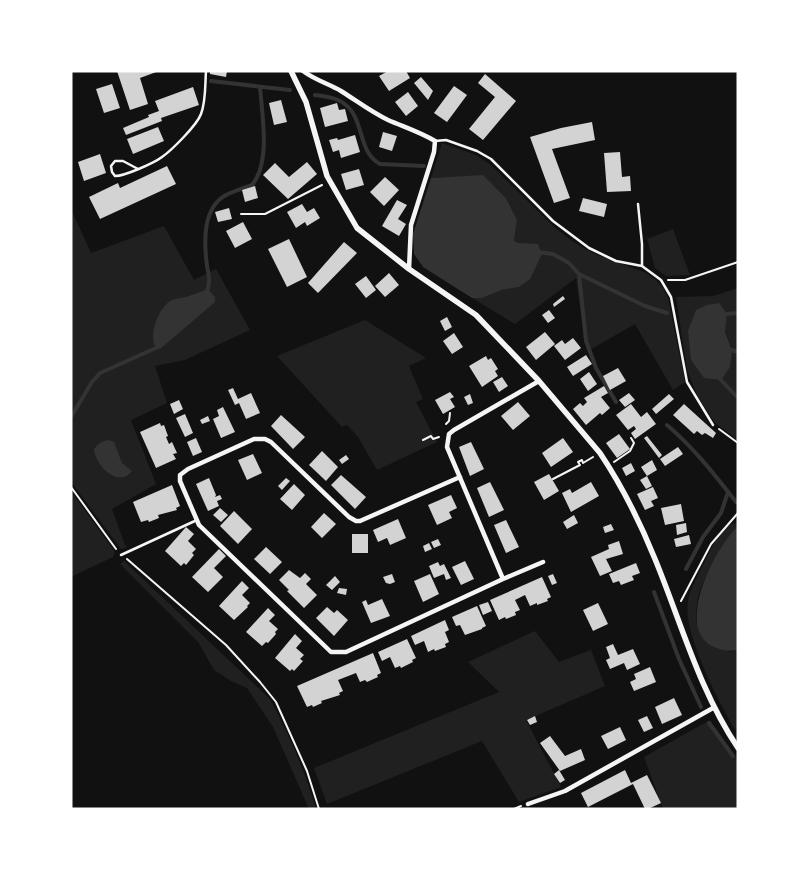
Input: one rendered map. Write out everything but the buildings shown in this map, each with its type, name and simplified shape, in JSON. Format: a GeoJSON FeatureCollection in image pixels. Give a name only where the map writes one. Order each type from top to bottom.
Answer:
{"type":"FeatureCollection","features":[{"type":"Feature","properties":{"kind":"street"},"geometry":{"type":"LineString","coordinates":[[409,269],[411,225],[434,152],[435,141],[420,132],[390,121],[366,109],[341,91],[310,77],[302,71],[291,72],[306,102],[327,176],[357,228],[409,269],[476,315],[539,381],[608,466],[624,494],[654,557],[713,708],[738,748]]}},
{"type":"Feature","properties":{"kind":"street"},"geometry":{"type":"LineString","coordinates":[[503,579],[447,447],[449,434],[539,381]]}},
{"type":"Feature","properties":{"kind":"street"},"geometry":{"type":"LineString","coordinates":[[460,476],[365,520],[356,521],[349,517],[271,442],[265,439],[254,439],[188,469],[180,475],[180,481],[199,525],[331,652],[346,652],[544,562]]}},
{"type":"Feature","properties":{"kind":"street"},"geometry":{"type":"LineString","coordinates":[[528,804],[565,791],[713,708]]}},
{"type":"Feature","properties":{"kind":"lane"},"geometry":{"type":"LineString","coordinates":[[138,169],[123,161],[115,161],[111,166],[115,176],[121,176],[138,169],[162,158],[196,123],[202,113],[205,99],[206,71]]}},
{"type":"Feature","properties":{"kind":"lane"},"geometry":{"type":"LineString","coordinates":[[435,141],[446,140],[477,151],[491,159],[553,221],[589,248],[616,260],[642,266],[662,280],[671,297],[687,382],[714,425]]}},
{"type":"Feature","properties":{"kind":"lane"},"geometry":{"type":"LineString","coordinates":[[638,204],[642,266]]}},
{"type":"Feature","properties":{"kind":"lane"},"geometry":{"type":"LineString","coordinates":[[121,555],[197,520]]}},
{"type":"Feature","properties":{"kind":"path"},"geometry":{"type":"LineString","coordinates":[[241,214],[265,214],[330,181]]}},
{"type":"Feature","properties":{"kind":"path"},"geometry":{"type":"LineString","coordinates":[[662,280],[685,280],[738,262]]}},
{"type":"Feature","properties":{"kind":"path"},"geometry":{"type":"LineString","coordinates":[[446,424],[449,421],[450,413]]}},
{"type":"Feature","properties":{"kind":"path"},"geometry":{"type":"LineString","coordinates":[[714,425],[738,443]]}},
{"type":"Feature","properties":{"kind":"path"},"geometry":{"type":"LineString","coordinates":[[423,440],[431,436],[433,440],[449,434]]}},
{"type":"Feature","properties":{"kind":"path"},"geometry":{"type":"LineString","coordinates":[[608,466],[630,450],[634,443],[630,438]]}},
{"type":"Feature","properties":{"kind":"path"},"geometry":{"type":"LineString","coordinates":[[553,479],[580,465],[578,462],[582,460],[583,463],[600,454]]}},
{"type":"Feature","properties":{"kind":"path"},"geometry":{"type":"LineString","coordinates":[[71,487],[121,555],[226,645],[276,702],[307,771],[319,809]]}},
{"type":"Feature","properties":{"kind":"path"},"geometry":{"type":"LineString","coordinates":[[674,608],[682,600],[711,544],[738,513]]}},
{"type":"Feature","properties":{"kind":"shaded area"},"geometry":{"type":"Polygon","coordinates":[[[442,143],[476,155],[491,165],[553,226],[572,241],[592,253],[646,273],[656,280],[668,298],[685,382],[673,390],[635,324],[588,351],[585,342],[576,278],[515,324],[472,298],[482,298],[502,290],[519,287],[519,243],[514,241],[517,220],[506,198],[483,176],[431,178],[442,143]]]}},
{"type":"Feature","properties":{"kind":"shaded area"},"geometry":{"type":"Polygon","coordinates":[[[483,175],[506,198],[517,220],[514,241],[538,244],[542,254],[530,279],[519,287],[502,290],[482,298],[472,298],[423,267],[414,254],[413,234],[431,178],[483,175]]]}},
{"type":"Feature","properties":{"kind":"shaded area"},"geometry":{"type":"Polygon","coordinates":[[[71,209],[91,253],[164,226],[194,280],[216,269],[250,330],[185,360],[155,366],[167,403],[131,420],[156,484],[112,509],[127,547],[121,549],[71,482],[71,209]]]}},
{"type":"Feature","properties":{"kind":"shaded area"},"geometry":{"type":"Polygon","coordinates":[[[673,229],[690,275],[666,276],[655,268],[647,239],[673,229]]]}},
{"type":"Feature","properties":{"kind":"shaded area"},"geometry":{"type":"Polygon","coordinates":[[[738,288],[738,440],[715,423],[698,397],[687,370],[676,297],[713,296],[738,288]],[[727,314],[704,378],[732,350],[725,331],[727,314]]]}},
{"type":"Feature","properties":{"kind":"shaded area"},"geometry":{"type":"Polygon","coordinates":[[[208,289],[215,297],[215,302],[160,349],[156,348],[153,337],[154,330],[158,316],[166,305],[172,300],[187,297],[208,289]]]}},
{"type":"Feature","properties":{"kind":"shaded area"},"geometry":{"type":"Polygon","coordinates":[[[719,303],[727,314],[725,332],[732,350],[730,367],[721,380],[704,378],[691,360],[688,331],[696,310],[707,305],[719,303]]]}},
{"type":"Feature","properties":{"kind":"shaded area"},"geometry":{"type":"Polygon","coordinates":[[[365,320],[426,358],[409,366],[423,399],[416,402],[437,442],[377,470],[358,437],[347,425],[342,427],[277,356],[365,320]]]}},
{"type":"Feature","properties":{"kind":"shaded area"},"geometry":{"type":"Polygon","coordinates":[[[109,440],[114,442],[122,463],[132,471],[126,476],[114,476],[108,473],[98,462],[94,449],[97,445],[109,440]]]}},
{"type":"Feature","properties":{"kind":"shaded area"},"geometry":{"type":"Polygon","coordinates":[[[71,491],[115,552],[113,557],[71,577],[71,491]]]}},
{"type":"Feature","properties":{"kind":"shaded area"},"geometry":{"type":"Polygon","coordinates":[[[738,522],[738,526],[721,550],[704,581],[696,607],[696,622],[730,652],[738,650],[738,729],[735,730],[703,667],[696,648],[688,614],[688,601],[690,592],[720,534],[727,526],[738,522]]]}},
{"type":"Feature","properties":{"kind":"shaded area"},"geometry":{"type":"Polygon","coordinates":[[[738,526],[738,650],[728,651],[712,646],[701,636],[697,622],[698,605],[702,586],[710,568],[729,536],[738,526]]]}},
{"type":"Feature","properties":{"kind":"shaded area"},"geometry":{"type":"Polygon","coordinates":[[[124,561],[270,699],[296,753],[316,809],[309,809],[273,727],[247,688],[231,681],[214,670],[198,642],[120,564],[124,561]]]}},
{"type":"Feature","properties":{"kind":"shaded area"},"geometry":{"type":"Polygon","coordinates":[[[535,631],[559,662],[591,650],[605,686],[526,720],[561,787],[519,802],[482,741],[327,804],[314,768],[499,692],[468,662],[535,631]]]}},
{"type":"Feature","properties":{"kind":"shaded area"},"geometry":{"type":"Polygon","coordinates":[[[710,720],[738,760],[738,809],[663,809],[644,757],[710,720]]]}},
{"type":"Feature","properties":{"kind":"waterway"},"geometry":{"type":"LineString","coordinates":[[211,81],[290,90]]}},
{"type":"Feature","properties":{"kind":"waterway"},"geometry":{"type":"LineString","coordinates":[[206,292],[209,276],[205,237],[212,208],[226,195],[252,185],[262,164],[264,138],[260,87]]}},
{"type":"Feature","properties":{"kind":"waterway"},"geometry":{"type":"LineString","coordinates":[[315,95],[338,100],[347,106],[353,114],[367,150],[372,158],[380,164],[424,166]]}},
{"type":"Feature","properties":{"kind":"waterway"},"geometry":{"type":"LineString","coordinates":[[537,252],[553,254],[569,263],[579,274],[586,341],[596,368],[616,402]]}},
{"type":"Feature","properties":{"kind":"waterway"},"geometry":{"type":"LineString","coordinates":[[579,274],[645,306],[667,313]]}},
{"type":"Feature","properties":{"kind":"waterway"},"geometry":{"type":"LineString","coordinates":[[727,314],[738,313]]}},
{"type":"Feature","properties":{"kind":"waterway"},"geometry":{"type":"LineString","coordinates":[[71,417],[92,382],[100,373],[159,346]]}},
{"type":"Feature","properties":{"kind":"waterway"},"geometry":{"type":"LineString","coordinates":[[732,350],[738,352]]}},
{"type":"Feature","properties":{"kind":"waterway"},"geometry":{"type":"LineString","coordinates":[[721,380],[738,398]]}},
{"type":"Feature","properties":{"kind":"waterway"},"geometry":{"type":"LineString","coordinates":[[667,425],[695,452],[736,502]]}},
{"type":"Feature","properties":{"kind":"waterway"},"geometry":{"type":"LineString","coordinates":[[686,569],[703,537],[721,513],[728,492]]}},
{"type":"Feature","properties":{"kind":"waterway"},"geometry":{"type":"LineString","coordinates":[[654,592],[679,659],[701,707]]}},
{"type":"Feature","properties":{"kind":"waterway"},"geometry":{"type":"LineString","coordinates":[[709,723],[733,756]]}}]}
